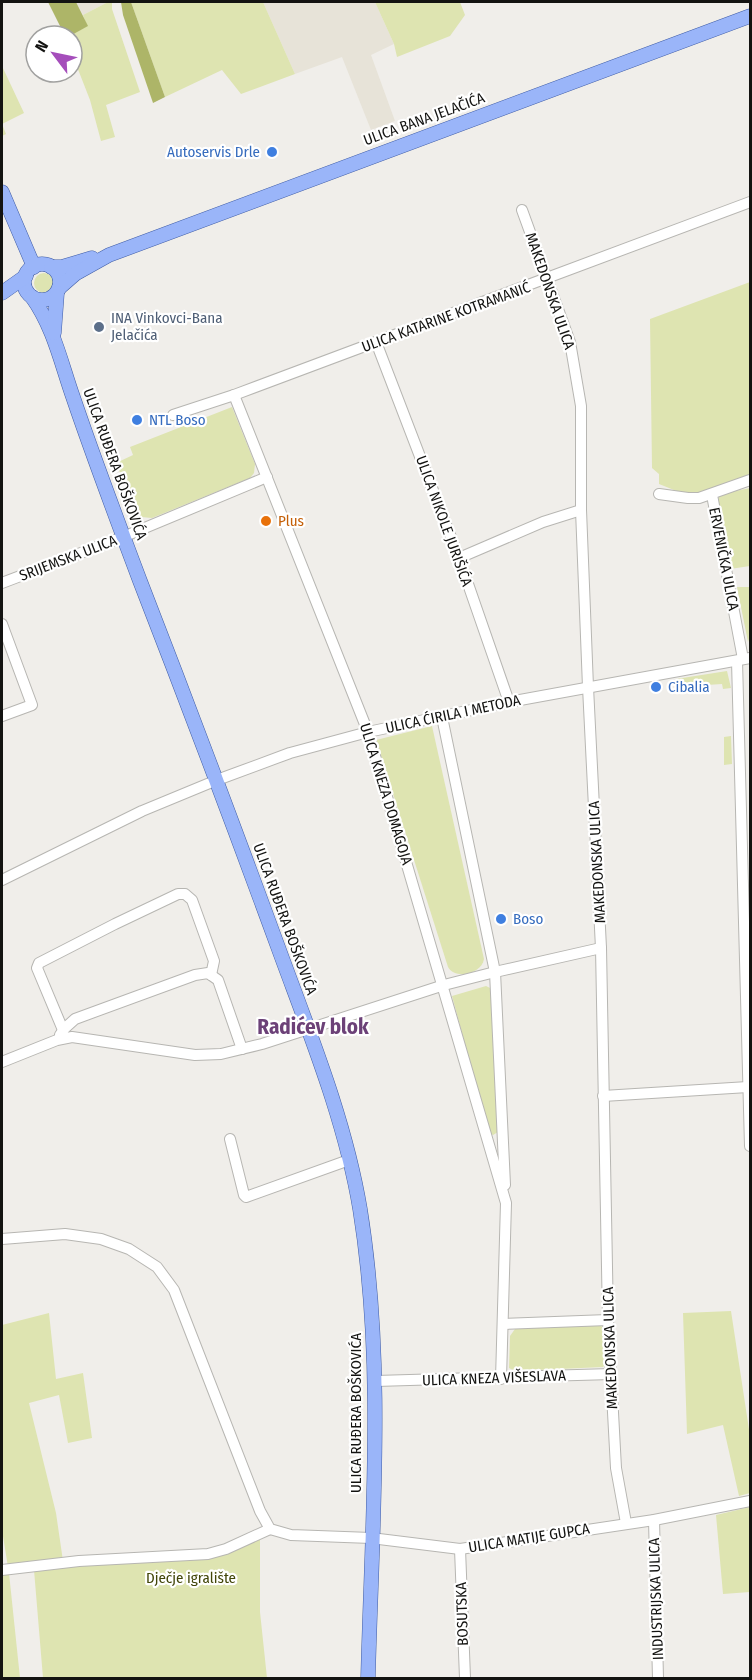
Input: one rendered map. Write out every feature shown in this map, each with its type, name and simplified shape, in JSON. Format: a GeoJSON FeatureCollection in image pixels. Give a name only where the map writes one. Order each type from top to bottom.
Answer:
{"type":"FeatureCollection","features":[{"type":"Feature","properties":{"kind":"main road","name":"ULICA BANA JELAČIĆA"},"geometry":{"type":"LineString","coordinates":[[2,295],[40,265],[62,267],[109,255],[750,16]]}},
{"type":"Feature","properties":{"kind":"main road"},"geometry":{"type":"LineString","coordinates":[[2,192],[30,271],[25,288],[30,295]]}},
{"type":"Feature","properties":{"kind":"main road","name":"ULICA BANA JELAČIĆA"},"geometry":{"type":"LineString","coordinates":[[2,295],[30,295],[43,300],[53,297],[75,274],[109,255]]}},
{"type":"Feature","properties":{"kind":"main road"},"geometry":{"type":"LineString","coordinates":[[51,267],[59,276],[58,290]]}},
{"type":"Feature","properties":{"kind":"main road","name":"ULICA RUĐERA BOŠKOVIĆA"},"geometry":{"type":"LineString","coordinates":[[54,338],[58,290]]}},
{"type":"Feature","properties":{"kind":"main road","name":"ULICA RUĐERA BOŠKOVIĆA"},"geometry":{"type":"LineString","coordinates":[[30,295],[47,321],[54,338],[123,537],[217,780],[308,1029],[349,1160],[359,1206],[371,1291],[376,1381],[368,1678]]}},
{"type":"Feature","properties":{"kind":"street","name":"ULICA KATARINE KOTRAMANIĆ"},"geometry":{"type":"LineString","coordinates":[[173,415],[234,395],[750,202]]}},
{"type":"Feature","properties":{"kind":"street","name":"MAKEDONSKA ULICA"},"geometry":{"type":"LineString","coordinates":[[522,210],[570,342],[581,406],[581,510],[601,948],[608,1320],[616,1468],[626,1523]]}},
{"type":"Feature","properties":{"kind":"street","name":"ULICA NIKOLE JURIŠIĆA"},"geometry":{"type":"LineString","coordinates":[[376,342],[459,558],[508,702]]}},
{"type":"Feature","properties":{"kind":"street","name":"ULICA KNEZA DOMAGOJA"},"geometry":{"type":"LineString","coordinates":[[234,395],[369,732],[506,1203]]}},
{"type":"Feature","properties":{"kind":"street","name":"SRIJEMSKA ULICA"},"geometry":{"type":"LineString","coordinates":[[2,583],[123,537],[267,477]]}},
{"type":"Feature","properties":{"kind":"street"},"geometry":{"type":"LineString","coordinates":[[659,494],[688,498],[712,495],[750,480]]}},
{"type":"Feature","properties":{"kind":"street","name":"ERVENIČKA ULICA"},"geometry":{"type":"LineString","coordinates":[[712,495],[743,659],[750,1146]]}},
{"type":"Feature","properties":{"kind":"street"},"geometry":{"type":"LineString","coordinates":[[459,558],[533,526],[581,510]]}},
{"type":"Feature","properties":{"kind":"street"},"geometry":{"type":"LineString","coordinates":[[2,624],[32,705],[2,716]]}},
{"type":"Feature","properties":{"kind":"street","name":"ULICA ĆIRILA I METODA"},"geometry":{"type":"LineString","coordinates":[[2,880],[142,811],[290,753],[369,732],[508,702],[743,659]]}},
{"type":"Feature","properties":{"kind":"street","name":"ULICA KNEZA DOMAGOJA"},"geometry":{"type":"LineString","coordinates":[[442,717],[495,972],[506,1203],[501,1378]]}},
{"type":"Feature","properties":{"kind":"street"},"geometry":{"type":"LineString","coordinates":[[63,1030],[37,968],[39,963],[178,894],[185,894],[192,900],[214,961],[211,975]]}},
{"type":"Feature","properties":{"kind":"street"},"geometry":{"type":"LineString","coordinates":[[2,1062],[57,1040],[80,1037],[207,1055],[242,1049],[444,986],[601,948]]}},
{"type":"Feature","properties":{"kind":"street"},"geometry":{"type":"LineString","coordinates":[[57,1040],[63,1030],[75,1019],[203,973],[218,980],[242,1049]]}},
{"type":"Feature","properties":{"kind":"street"},"geometry":{"type":"LineString","coordinates":[[603,1096],[748,1087]]}},
{"type":"Feature","properties":{"kind":"street"},"geometry":{"type":"LineString","coordinates":[[230,1139],[246,1197],[349,1160]]}},
{"type":"Feature","properties":{"kind":"street"},"geometry":{"type":"LineString","coordinates":[[2,1239],[65,1234],[102,1239],[129,1249],[157,1267],[174,1290],[260,1511],[270,1529],[226,1549],[208,1554],[79,1561],[2,1570]]}},
{"type":"Feature","properties":{"kind":"street"},"geometry":{"type":"LineString","coordinates":[[503,1324],[608,1320]]}},
{"type":"Feature","properties":{"kind":"street","name":"ULICA KNEZA VIŠESLAVA"},"geometry":{"type":"LineString","coordinates":[[376,1381],[612,1374]]}},
{"type":"Feature","properties":{"kind":"street","name":"ULICA MATIJE GUPCA"},"geometry":{"type":"LineString","coordinates":[[270,1529],[291,1536],[371,1538],[460,1549],[654,1520],[750,1501]]}},
{"type":"Feature","properties":{"kind":"street","name":"INDUSTRIJSKA ULICA"},"geometry":{"type":"LineString","coordinates":[[654,1520],[658,1678]]}},
{"type":"Feature","properties":{"kind":"street","name":"BOSUTSKA"},"geometry":{"type":"LineString","coordinates":[[460,1549],[465,1678]]}},
{"type":"Feature","properties":{"kind":"shaded area"},"geometry":{"type":"Polygon","coordinates":[[[76,2],[108,2],[83,15],[76,2]]]}},
{"type":"Feature","properties":{"kind":"shaded area"},"geometry":{"type":"Polygon","coordinates":[[[263,2],[375,2],[394,44],[371,55],[395,121],[371,130],[342,57],[295,74],[263,2]]]}},
{"type":"Feature","properties":{"kind":"green space"},"geometry":{"type":"Polygon","coordinates":[[[48,2],[76,2],[88,26],[84,28],[84,24],[59,24],[48,2]]]}},
{"type":"Feature","properties":{"kind":"green space"},"geometry":{"type":"Polygon","coordinates":[[[112,2],[112,9],[140,92],[106,105],[115,137],[101,141],[84,84],[84,28],[87,26],[83,15],[112,2]]]}},
{"type":"Feature","properties":{"kind":"green space"},"geometry":{"type":"Polygon","coordinates":[[[121,2],[131,2],[165,97],[153,103],[123,15],[121,2]]]}},
{"type":"Feature","properties":{"kind":"green space"},"geometry":{"type":"Polygon","coordinates":[[[131,2],[263,2],[295,74],[241,94],[222,70],[165,97],[131,2]]]}},
{"type":"Feature","properties":{"kind":"green space"},"geometry":{"type":"Polygon","coordinates":[[[375,2],[460,2],[465,15],[450,36],[397,57],[394,44],[375,2]]]}},
{"type":"Feature","properties":{"kind":"green space"},"geometry":{"type":"Polygon","coordinates":[[[2,66],[24,113],[2,124],[2,66]]]}},
{"type":"Feature","properties":{"kind":"green space"},"geometry":{"type":"Polygon","coordinates":[[[2,124],[6,134],[2,136],[2,124]]]}},
{"type":"Feature","properties":{"kind":"green space"},"geometry":{"type":"Polygon","coordinates":[[[44,273],[51,276],[54,283],[51,290],[44,293],[37,290],[34,283],[37,276],[44,273]]]}},
{"type":"Feature","properties":{"kind":"green space"},"geometry":{"type":"Polygon","coordinates":[[[750,282],[750,477],[706,493],[684,494],[659,484],[659,474],[652,468],[650,319],[750,282]]]}},
{"type":"Feature","properties":{"kind":"green space"},"geometry":{"type":"Polygon","coordinates":[[[232,407],[255,464],[254,473],[250,478],[152,518],[141,517],[137,514],[116,463],[133,455],[130,447],[232,407]]]}},
{"type":"Feature","properties":{"kind":"green space"},"geometry":{"type":"Polygon","coordinates":[[[750,488],[750,566],[730,569],[728,554],[730,551],[726,548],[717,500],[721,494],[750,488]]]}},
{"type":"Feature","properties":{"kind":"green space"},"geometry":{"type":"Polygon","coordinates":[[[737,587],[750,587],[748,642],[737,587]]]}},
{"type":"Feature","properties":{"kind":"green space"},"geometry":{"type":"Polygon","coordinates":[[[727,671],[731,688],[723,689],[722,684],[676,687],[676,679],[727,671]]]}},
{"type":"Feature","properties":{"kind":"green space"},"geometry":{"type":"Polygon","coordinates":[[[432,726],[484,959],[479,968],[468,974],[456,973],[448,967],[376,740],[432,726]]]}},
{"type":"Feature","properties":{"kind":"green space"},"geometry":{"type":"Polygon","coordinates":[[[731,736],[732,764],[724,765],[724,737],[731,736]]]}},
{"type":"Feature","properties":{"kind":"green space"},"geometry":{"type":"Polygon","coordinates":[[[486,986],[492,989],[498,1132],[493,1135],[489,1133],[452,996],[486,986]]]}},
{"type":"Feature","properties":{"kind":"green space"},"geometry":{"type":"Polygon","coordinates":[[[731,1311],[750,1436],[750,1493],[739,1496],[723,1425],[687,1434],[683,1313],[731,1311]]]}},
{"type":"Feature","properties":{"kind":"green space"},"geometry":{"type":"Polygon","coordinates":[[[49,1313],[56,1379],[83,1373],[92,1438],[68,1443],[59,1395],[29,1403],[56,1513],[63,1561],[8,1567],[2,1530],[2,1325],[49,1313]]]}},
{"type":"Feature","properties":{"kind":"green space"},"geometry":{"type":"Polygon","coordinates":[[[600,1325],[604,1328],[607,1363],[603,1367],[515,1371],[509,1368],[510,1336],[515,1329],[600,1325]]]}},
{"type":"Feature","properties":{"kind":"green space"},"geometry":{"type":"Polygon","coordinates":[[[750,1507],[750,1592],[723,1594],[716,1515],[750,1507]]]}},
{"type":"Feature","properties":{"kind":"green space","name":"Dječje igralište"},"geometry":{"type":"Polygon","coordinates":[[[260,1537],[260,1612],[267,1678],[43,1678],[34,1570],[173,1560],[260,1537]]]}},
{"type":"Feature","properties":{"kind":"green space"},"geometry":{"type":"Polygon","coordinates":[[[2,1573],[9,1573],[20,1678],[2,1678],[2,1573]]]}},
{"type":"Feature","properties":{"kind":"place","name":"Autoservis Drle"},"geometry":{"type":"Point","coordinates":[272,152]}},
{"type":"Feature","properties":{"kind":"place","name":"INA Vinkovci-Bana Jelačića"},"geometry":{"type":"Point","coordinates":[99,327]}},
{"type":"Feature","properties":{"kind":"place","name":"NTL Boso"},"geometry":{"type":"Point","coordinates":[137,420]}},
{"type":"Feature","properties":{"kind":"place","name":"Plus"},"geometry":{"type":"Point","coordinates":[266,521]}},
{"type":"Feature","properties":{"kind":"place","name":"Cibalia"},"geometry":{"type":"Point","coordinates":[656,687]}},
{"type":"Feature","properties":{"kind":"place","name":"Boso"},"geometry":{"type":"Point","coordinates":[501,919]}},
{"type":"Feature","properties":{"kind":"district","name":"Radićev blok"},"geometry":{"type":"Point","coordinates":[313,1027]}}]}
